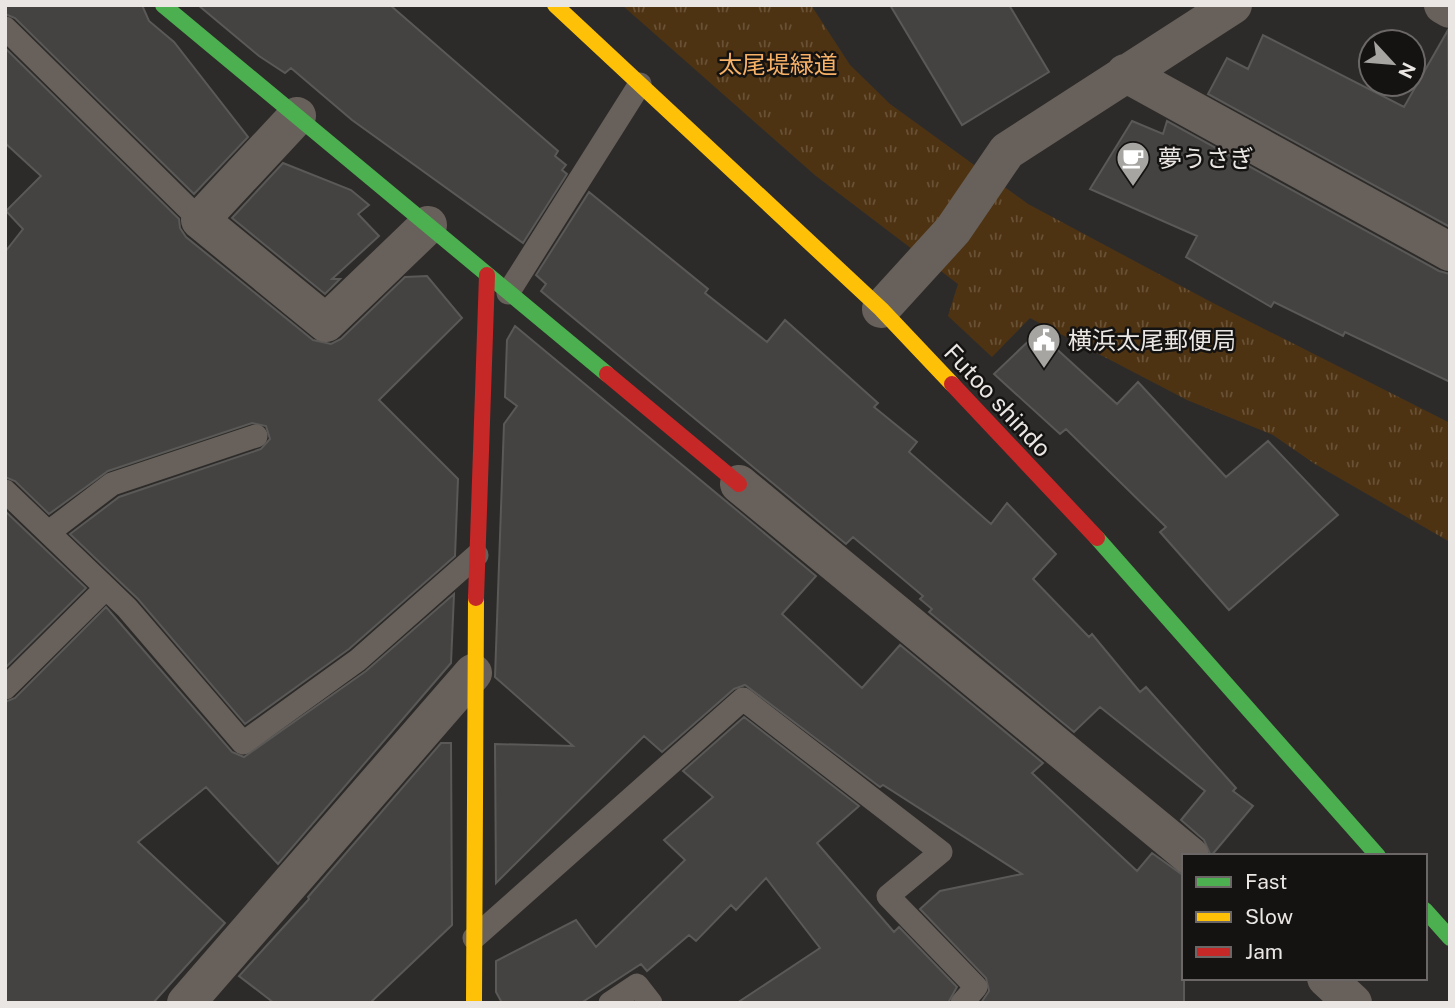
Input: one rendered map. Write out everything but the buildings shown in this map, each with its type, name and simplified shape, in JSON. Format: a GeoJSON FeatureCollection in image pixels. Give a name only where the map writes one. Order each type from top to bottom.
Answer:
{"type":"FeatureCollection","features":[{"type":"Feature","properties":{"kind":"street"},"geometry":{"type":"LineString","coordinates":[[163,5],[1188,854]]}},
{"type":"Feature","properties":{"kind":"street","name":"Futoo shindo"},"geometry":{"type":"LineString","coordinates":[[555,5],[881,309],[1114,556],[1376,854]]}},
{"type":"Feature","properties":{"kind":"street"},"geometry":{"type":"LineString","coordinates":[[881,309],[953,230],[1007,151],[1233,5]]}},
{"type":"Feature","properties":{"kind":"street"},"geometry":{"type":"LineString","coordinates":[[1443,5],[1450,9]]}},
{"type":"Feature","properties":{"kind":"street"},"geometry":{"type":"LineString","coordinates":[[1125,73],[1450,252]]}},
{"type":"Feature","properties":{"kind":"street"},"geometry":{"type":"LineString","coordinates":[[297,116],[200,220],[326,323],[428,225]]}},
{"type":"Feature","properties":{"kind":"street"},"geometry":{"type":"LineString","coordinates":[[474,1003],[473,673],[488,275]]}},
{"type":"Feature","properties":{"kind":"street"},"geometry":{"type":"LineString","coordinates":[[199,998],[473,673]]}},
{"type":"Feature","properties":{"kind":"street"},"geometry":{"type":"LineString","coordinates":[[1427,912],[1450,938]]}},
{"type":"Feature","properties":{"kind":"street"},"geometry":{"type":"LineString","coordinates":[[1328,980],[1353,1003]]}},
{"type":"Feature","properties":{"kind":"lane"},"geometry":{"type":"LineString","coordinates":[[5,29],[200,220]]}},
{"type":"Feature","properties":{"kind":"lane"},"geometry":{"type":"LineString","coordinates":[[508,293],[639,84]]}},
{"type":"Feature","properties":{"kind":"lane"},"geometry":{"type":"LineString","coordinates":[[49,532],[112,484],[256,436]]}},
{"type":"Feature","properties":{"kind":"lane"},"geometry":{"type":"LineString","coordinates":[[5,491],[128,608],[243,744],[358,660],[477,555]]}},
{"type":"Feature","properties":{"kind":"lane"},"geometry":{"type":"LineString","coordinates":[[5,688],[106,588]]}},
{"type":"Feature","properties":{"kind":"lane"},"geometry":{"type":"LineString","coordinates":[[474,938],[743,699],[941,852],[888,897],[976,987],[962,1003]]}},
{"type":"Feature","properties":{"kind":"lane"},"geometry":{"type":"LineString","coordinates":[[610,1003],[637,985],[652,1003]]}},
{"type":"Feature","properties":{"kind":"green space","name":"太尾堤緑道"},"geometry":{"type":"Polygon","coordinates":[[[622,5],[811,5],[850,65],[890,104],[1028,204],[1211,302],[1450,423],[1450,542],[1315,464],[1273,435],[1187,400],[1030,318],[992,357],[948,316],[958,284],[816,176],[622,5]]]}},
{"type":"Feature","properties":{"kind":"traffic: fast"},"geometry":{"type":"LineString","coordinates":[[163,5],[607,374]]}},
{"type":"Feature","properties":{"kind":"traffic: fast"},"geometry":{"type":"LineString","coordinates":[[1097,538],[1376,854]]}},
{"type":"Feature","properties":{"kind":"traffic: fast"},"geometry":{"type":"LineString","coordinates":[[1427,912],[1450,938]]}},
{"type":"Feature","properties":{"kind":"traffic: slow"},"geometry":{"type":"LineString","coordinates":[[555,5],[881,309],[952,384]]}},
{"type":"Feature","properties":{"kind":"traffic: slow"},"geometry":{"type":"LineString","coordinates":[[474,1003],[476,598]]}},
{"type":"Feature","properties":{"kind":"traffic: jam"},"geometry":{"type":"LineString","coordinates":[[476,598],[487,275]]}},
{"type":"Feature","properties":{"kind":"traffic: jam"},"geometry":{"type":"LineString","coordinates":[[607,374],[739,484]]}},
{"type":"Feature","properties":{"kind":"traffic: jam"},"geometry":{"type":"LineString","coordinates":[[952,384],[1097,538]]}},
{"type":"Feature","properties":{"kind":"place","name":"夢うさぎ"},"geometry":{"type":"Point","coordinates":[1133,188]}},
{"type":"Feature","properties":{"kind":"place","name":"横浜太尾郵便局"},"geometry":{"type":"Point","coordinates":[1044,370]}}]}
